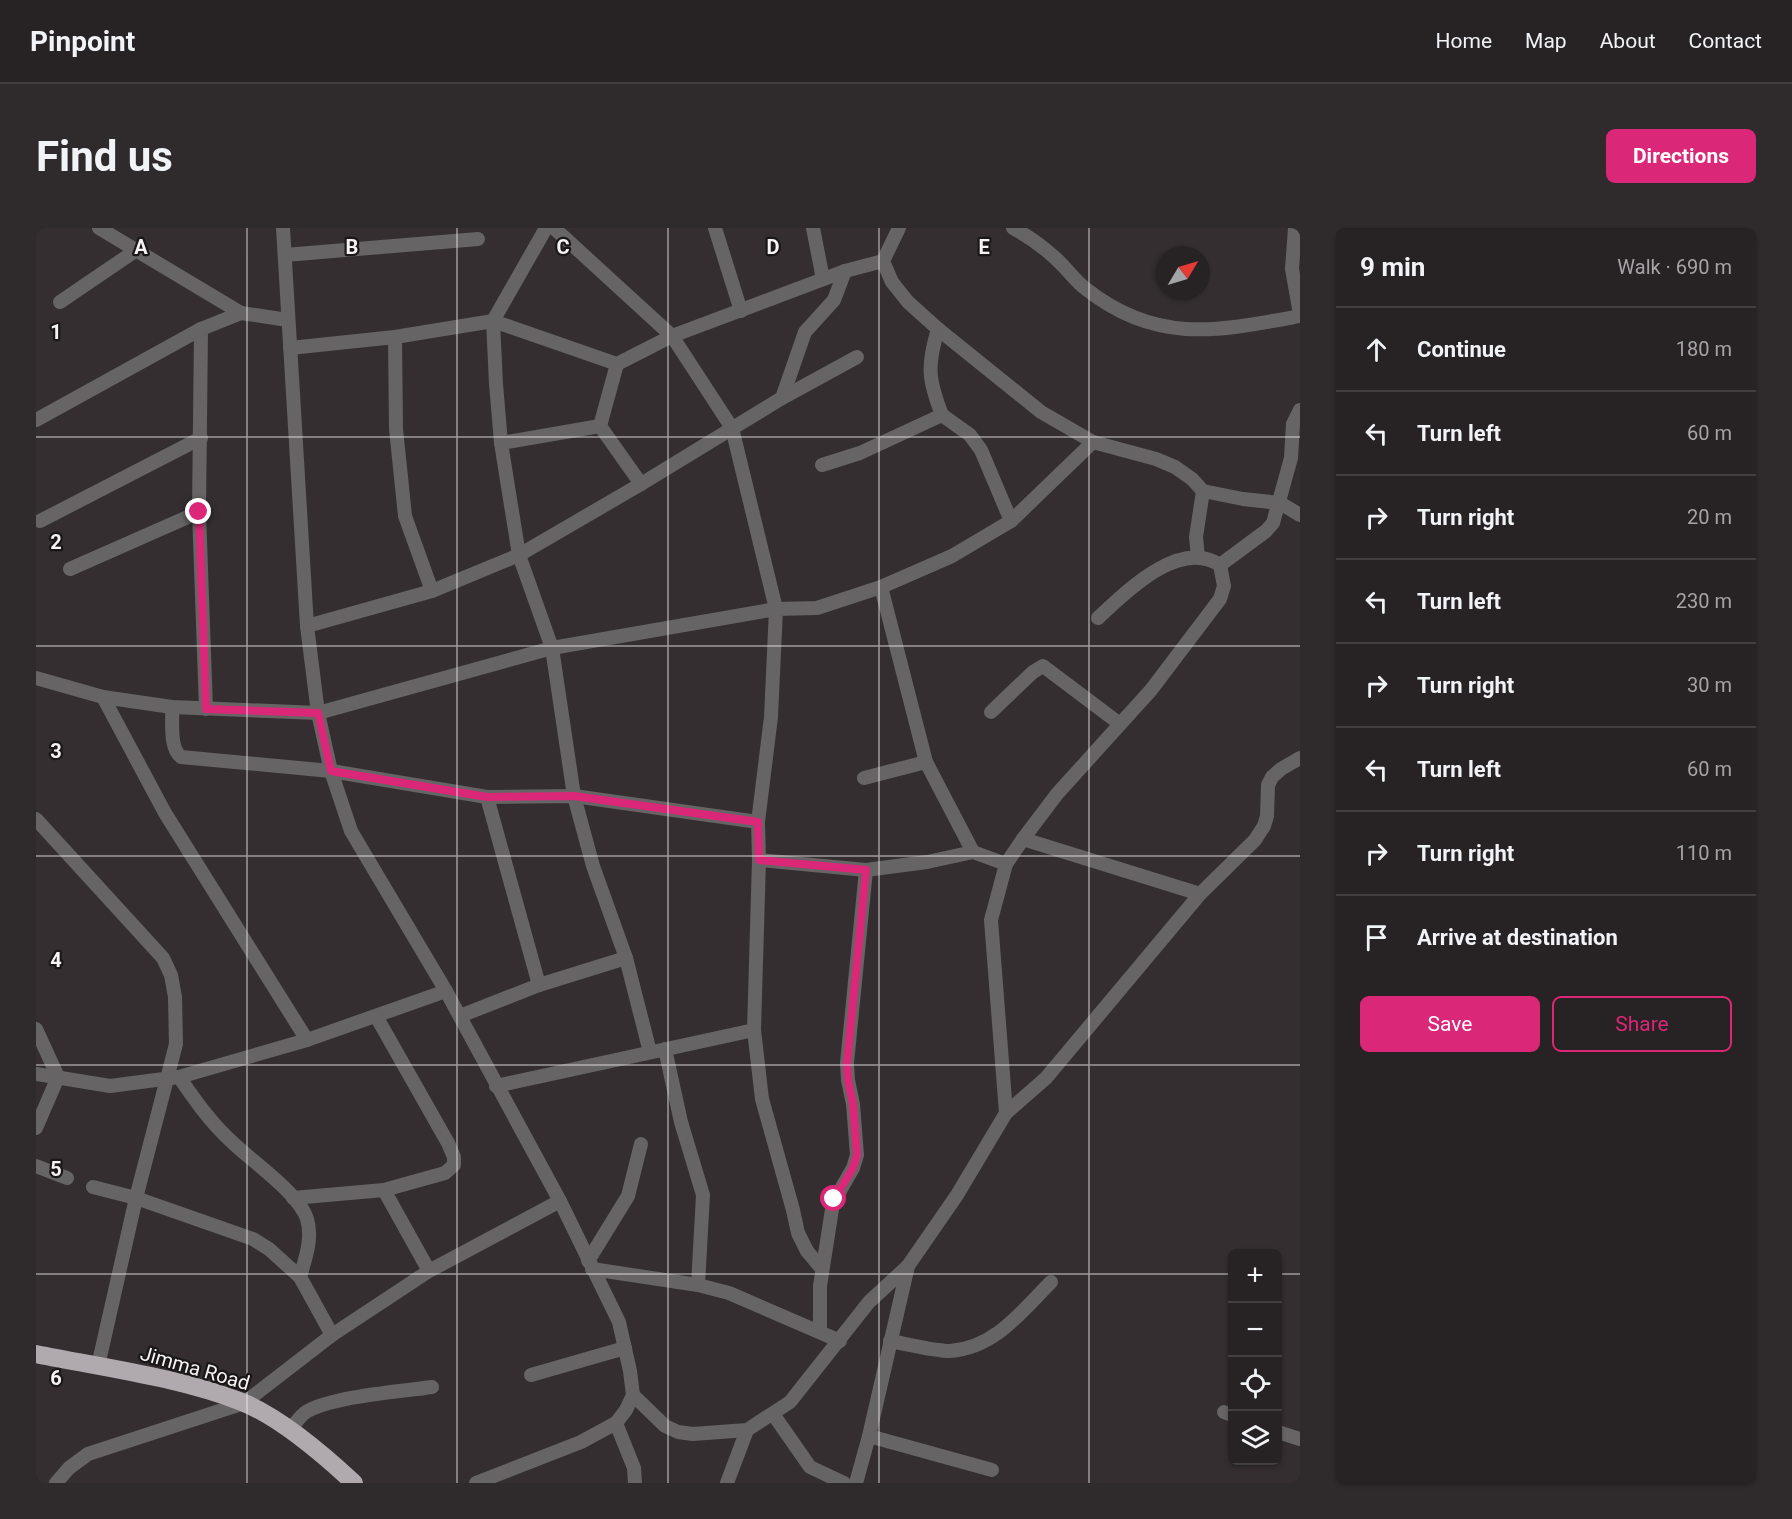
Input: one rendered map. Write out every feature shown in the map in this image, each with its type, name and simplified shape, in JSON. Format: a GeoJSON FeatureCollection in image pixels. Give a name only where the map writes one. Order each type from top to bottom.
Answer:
{"type":"FeatureCollection","features":[{"type":"Feature","properties":{"kind":"highway","name":"Jimma Road"},"geometry":{"type":"LineString","coordinates":[[36,1354],[170,1381],[244,1403],[290,1430],[354,1483]]}},
{"type":"Feature","properties":{"kind":"street"},"geometry":{"type":"LineString","coordinates":[[99,228],[241,313],[288,320]]}},
{"type":"Feature","properties":{"kind":"street"},"geometry":{"type":"LineString","coordinates":[[283,228],[307,626],[318,713],[331,771],[351,831],[460,1016],[560,1201],[619,1322],[633,1395],[626,1410],[616,1423],[581,1442],[476,1483]]}},
{"type":"Feature","properties":{"kind":"street"},"geometry":{"type":"LineString","coordinates":[[546,228],[494,321],[501,443],[519,555],[552,648],[574,796],[593,866],[626,958],[650,1052]]}},
{"type":"Feature","properties":{"kind":"street"},"geometry":{"type":"LineString","coordinates":[[554,228],[672,336],[732,428],[776,609],[771,717],[758,822],[754,1030],[762,1099],[798,1233],[807,1251],[822,1269]]}},
{"type":"Feature","properties":{"kind":"street"},"geometry":{"type":"LineString","coordinates":[[715,228],[741,311]]}},
{"type":"Feature","properties":{"kind":"street"},"geometry":{"type":"LineString","coordinates":[[813,228],[823,279]]}},
{"type":"Feature","properties":{"kind":"street"},"geometry":{"type":"LineString","coordinates":[[899,228],[883,261],[892,282],[908,302],[938,329],[1041,412],[1093,442],[1156,459],[1183,473],[1203,491],[1280,503],[1300,515]]}},
{"type":"Feature","properties":{"kind":"street"},"geometry":{"type":"LineString","coordinates":[[1013,228],[1055,257],[1084,288],[1104,302],[1157,325],[1193,331],[1232,328],[1300,315],[1292,269],[1295,228]]}},
{"type":"Feature","properties":{"kind":"street"},"geometry":{"type":"LineString","coordinates":[[285,255],[478,239]]}},
{"type":"Feature","properties":{"kind":"street"},"geometry":{"type":"LineString","coordinates":[[60,302],[135,251]]}},
{"type":"Feature","properties":{"kind":"street"},"geometry":{"type":"LineString","coordinates":[[290,348],[395,337],[494,321],[617,364],[672,336],[845,271],[883,261]]}},
{"type":"Feature","properties":{"kind":"street"},"geometry":{"type":"LineString","coordinates":[[782,398],[805,332],[834,300],[845,271]]}},
{"type":"Feature","properties":{"kind":"street"},"geometry":{"type":"LineString","coordinates":[[36,420],[201,329],[241,313]]}},
{"type":"Feature","properties":{"kind":"street"},"geometry":{"type":"LineString","coordinates":[[201,329],[199,512],[206,709]]}},
{"type":"Feature","properties":{"kind":"street"},"geometry":{"type":"LineString","coordinates":[[938,329],[930,364],[931,388],[942,415],[970,435],[981,450],[1011,521]]}},
{"type":"Feature","properties":{"kind":"street"},"geometry":{"type":"LineString","coordinates":[[395,337],[396,429],[405,516],[432,591]]}},
{"type":"Feature","properties":{"kind":"street"},"geometry":{"type":"LineString","coordinates":[[307,626],[432,591],[519,555],[782,398],[857,357]]}},
{"type":"Feature","properties":{"kind":"street"},"geometry":{"type":"LineString","coordinates":[[600,426],[617,364]]}},
{"type":"Feature","properties":{"kind":"street"},"geometry":{"type":"LineString","coordinates":[[1220,565],[1274,523],[1291,458],[1293,424],[1300,410]]}},
{"type":"Feature","properties":{"kind":"street"},"geometry":{"type":"LineString","coordinates":[[822,465],[860,453],[942,415]]}},
{"type":"Feature","properties":{"kind":"street"},"geometry":{"type":"LineString","coordinates":[[501,443],[600,426]]}},
{"type":"Feature","properties":{"kind":"street"},"geometry":{"type":"LineString","coordinates":[[600,426],[641,484]]}},
{"type":"Feature","properties":{"kind":"street"},"geometry":{"type":"LineString","coordinates":[[40,521],[201,438]]}},
{"type":"Feature","properties":{"kind":"street"},"geometry":{"type":"LineString","coordinates":[[36,678],[103,697],[172,707],[318,713],[552,648],[776,609],[817,608],[881,587],[952,556],[1011,521],[1093,442]]}},
{"type":"Feature","properties":{"kind":"street"},"geometry":{"type":"LineString","coordinates":[[1198,557],[1196,537],[1203,491]]}},
{"type":"Feature","properties":{"kind":"street"},"geometry":{"type":"LineString","coordinates":[[69,569],[199,512]]}},
{"type":"Feature","properties":{"kind":"street"},"geometry":{"type":"LineString","coordinates":[[1006,1113],[991,920],[1006,864],[1023,838],[1058,794],[1151,690],[1220,599],[1224,586],[1220,565],[1210,558],[1198,557],[1173,563],[1150,573],[1131,587],[1098,618]]}},
{"type":"Feature","properties":{"kind":"street"},"geometry":{"type":"LineString","coordinates":[[881,587],[926,762],[973,852]]}},
{"type":"Feature","properties":{"kind":"street"},"geometry":{"type":"LineString","coordinates":[[991,712],[1038,668],[1043,666],[1120,724]]}},
{"type":"Feature","properties":{"kind":"street"},"geometry":{"type":"LineString","coordinates":[[103,697],[165,813],[307,1040]]}},
{"type":"Feature","properties":{"kind":"street"},"geometry":{"type":"LineString","coordinates":[[172,707],[174,748],[181,757],[331,771],[487,797],[574,796],[758,822]]}},
{"type":"Feature","properties":{"kind":"street"},"geometry":{"type":"LineString","coordinates":[[633,1395],[665,1426],[678,1432],[706,1434],[747,1430],[790,1402],[869,1302],[908,1266],[957,1195],[1006,1113],[1046,1078],[1200,894],[1255,840],[1267,816],[1268,785],[1272,777],[1300,758]]}},
{"type":"Feature","properties":{"kind":"street"},"geometry":{"type":"LineString","coordinates":[[864,778],[926,762]]}},
{"type":"Feature","properties":{"kind":"street"},"geometry":{"type":"LineString","coordinates":[[487,797],[539,985]]}},
{"type":"Feature","properties":{"kind":"street"},"geometry":{"type":"LineString","coordinates":[[36,819],[163,958],[171,975],[175,997],[176,1044],[173,1078],[136,1198],[98,1366]]}},
{"type":"Feature","properties":{"kind":"street"},"geometry":{"type":"LineString","coordinates":[[1023,838],[1200,894]]}},
{"type":"Feature","properties":{"kind":"street"},"geometry":{"type":"LineString","coordinates":[[759,860],[866,870],[927,862],[973,852],[1006,864]]}},
{"type":"Feature","properties":{"kind":"street"},"geometry":{"type":"LineString","coordinates":[[820,1332],[820,1286],[832,1203],[853,1168],[857,1155],[847,1063],[866,870]]}},
{"type":"Feature","properties":{"kind":"street"},"geometry":{"type":"LineString","coordinates":[[460,1016],[539,985],[626,958]]}},
{"type":"Feature","properties":{"kind":"street"},"geometry":{"type":"LineString","coordinates":[[36,1074],[110,1086],[173,1078],[307,1040],[446,991]]}},
{"type":"Feature","properties":{"kind":"street"},"geometry":{"type":"LineString","coordinates":[[293,1198],[384,1190],[445,1173],[454,1165],[454,1156],[448,1143],[376,1016]]}},
{"type":"Feature","properties":{"kind":"street"},"geometry":{"type":"LineString","coordinates":[[36,1029],[58,1077],[36,1128]]}},
{"type":"Feature","properties":{"kind":"street"},"geometry":{"type":"LineString","coordinates":[[496,1086],[754,1030]]}},
{"type":"Feature","properties":{"kind":"street"},"geometry":{"type":"LineString","coordinates":[[665,1049],[681,1122],[704,1195],[698,1285]]}},
{"type":"Feature","properties":{"kind":"street"},"geometry":{"type":"LineString","coordinates":[[173,1078],[217,1128],[293,1198],[307,1217],[309,1243],[300,1277]]}},
{"type":"Feature","properties":{"kind":"street"},"geometry":{"type":"LineString","coordinates":[[590,1265],[628,1197],[641,1144]]}},
{"type":"Feature","properties":{"kind":"street"},"geometry":{"type":"LineString","coordinates":[[36,1166],[68,1178]]}},
{"type":"Feature","properties":{"kind":"street"},"geometry":{"type":"LineString","coordinates":[[93,1187],[136,1198],[253,1239],[269,1249],[300,1277],[332,1335]]}},
{"type":"Feature","properties":{"kind":"street"},"geometry":{"type":"LineString","coordinates":[[384,1190],[429,1271]]}},
{"type":"Feature","properties":{"kind":"street"},"geometry":{"type":"LineString","coordinates":[[56,1483],[69,1468],[88,1454],[244,1403],[332,1335],[429,1271],[560,1201]]}},
{"type":"Feature","properties":{"kind":"street"},"geometry":{"type":"LineString","coordinates":[[590,1265],[729,1293],[840,1341]]}},
{"type":"Feature","properties":{"kind":"street"},"geometry":{"type":"LineString","coordinates":[[856,1483],[908,1266]]}},
{"type":"Feature","properties":{"kind":"street"},"geometry":{"type":"LineString","coordinates":[[890,1341],[950,1351],[979,1344],[1005,1329],[1051,1282]]}},
{"type":"Feature","properties":{"kind":"street"},"geometry":{"type":"LineString","coordinates":[[531,1375],[625,1348]]}},
{"type":"Feature","properties":{"kind":"street"},"geometry":{"type":"LineString","coordinates":[[290,1430],[304,1413],[326,1405],[432,1387]]}},
{"type":"Feature","properties":{"kind":"street"},"geometry":{"type":"LineString","coordinates":[[773,1414],[810,1467],[844,1483]]}},
{"type":"Feature","properties":{"kind":"street"},"geometry":{"type":"LineString","coordinates":[[616,1423],[634,1468],[635,1483]]}},
{"type":"Feature","properties":{"kind":"street"},"geometry":{"type":"LineString","coordinates":[[727,1483],[747,1430]]}},
{"type":"Feature","properties":{"kind":"street"},"geometry":{"type":"LineString","coordinates":[[1282,1433],[1300,1439]]}},
{"type":"Feature","properties":{"kind":"street"},"geometry":{"type":"LineString","coordinates":[[869,1436],[993,1470]]}},
{"type":"Feature","properties":{"kind":"route"},"geometry":{"type":"LineString","coordinates":[[199,512],[206,709],[318,713],[331,771],[487,797],[574,796],[758,822],[759,860],[866,870],[847,1063],[857,1155],[853,1168],[834,1199]]}}]}
